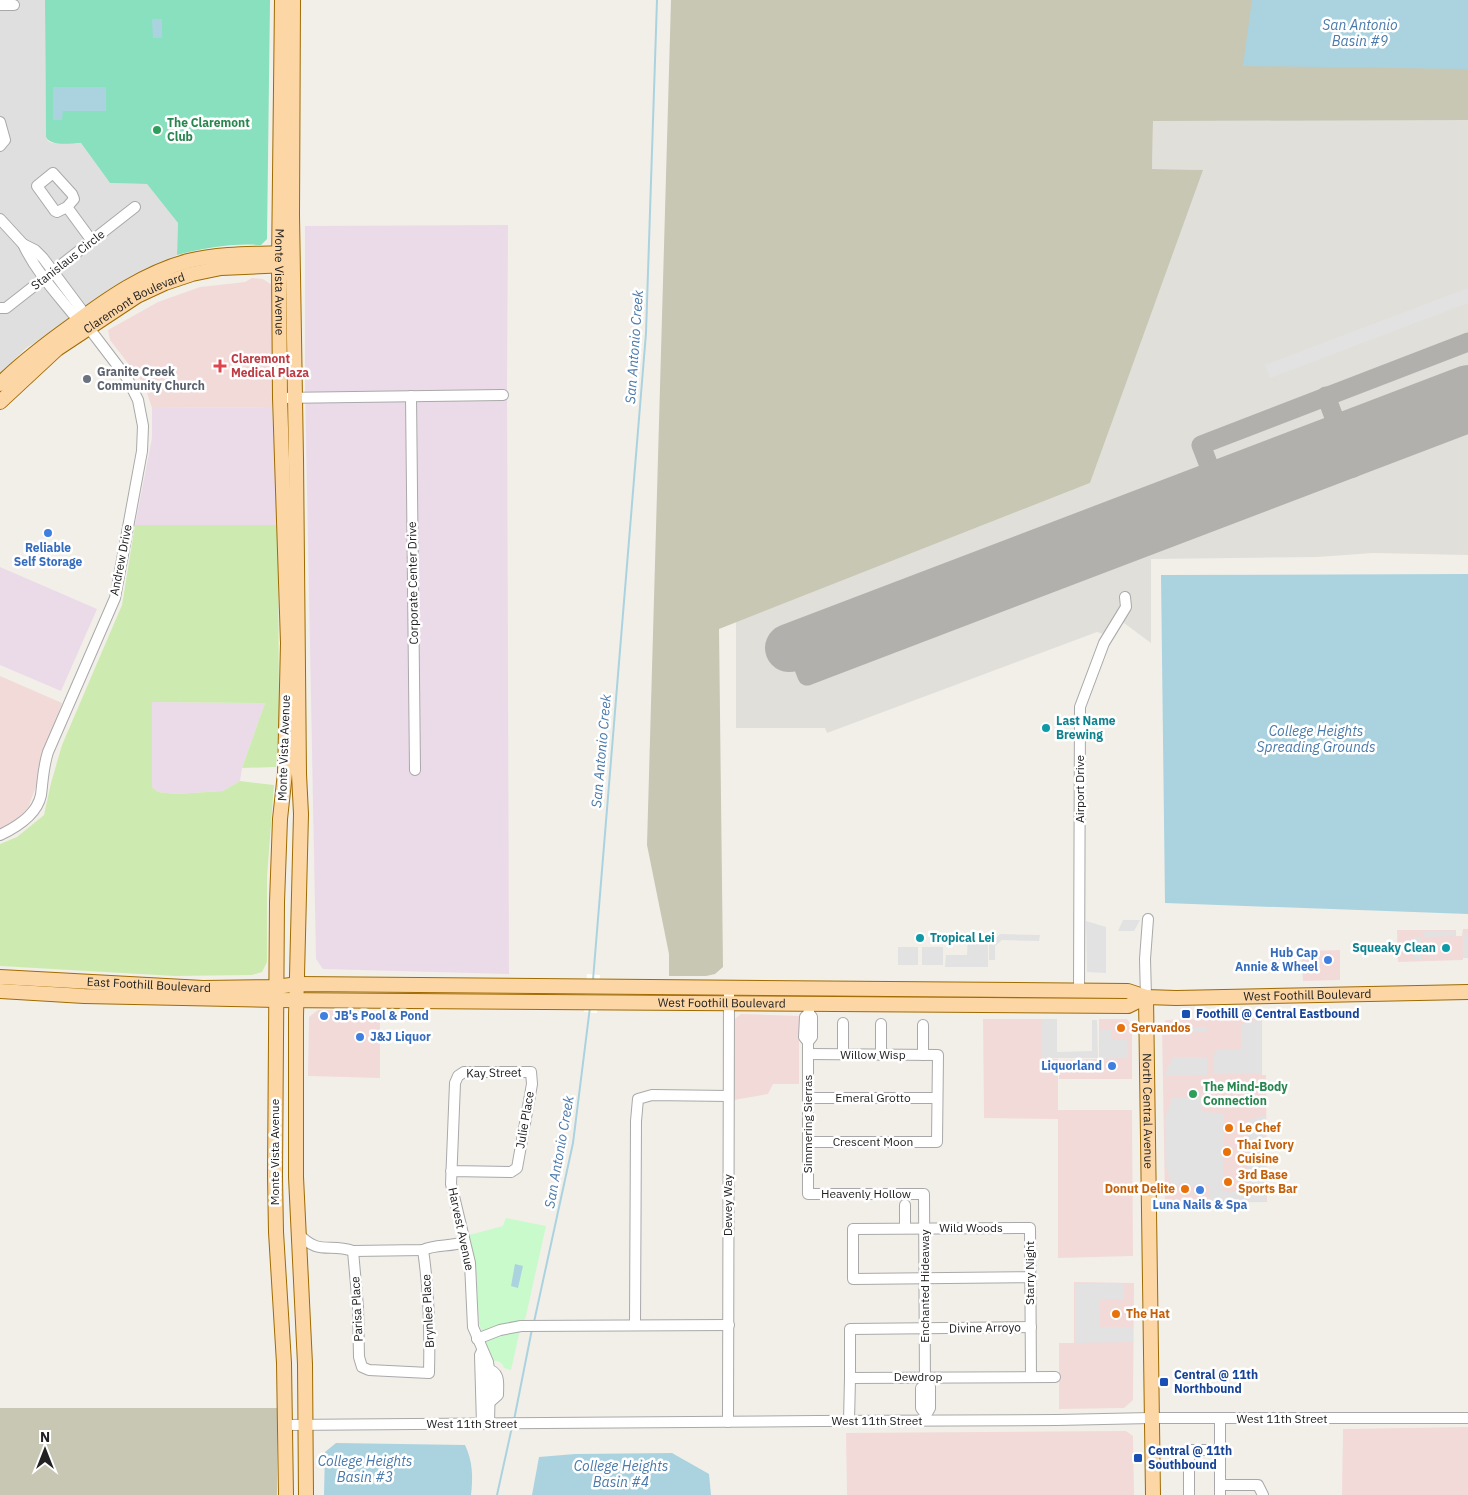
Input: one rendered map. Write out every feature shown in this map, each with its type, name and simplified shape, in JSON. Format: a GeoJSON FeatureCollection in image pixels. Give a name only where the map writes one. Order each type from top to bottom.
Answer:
{"type":"FeatureCollection","features":[{"type":"Feature","properties":{"kind":"main road","name":"Monte Vista Avenue"},"geometry":{"type":"LineString","coordinates":[[282,0],[286,259],[295,397],[300,814],[296,1177],[305,1364],[306,1495]]}},
{"type":"Feature","properties":{"kind":"main road","name":"Monte Vista Avenue"},"geometry":{"type":"LineString","coordinates":[[286,1495],[286,1425],[276,1232],[276,994],[277,902],[280,819],[284,773],[288,643],[280,398],[293,0]]}},
{"type":"Feature","properties":{"kind":"main road","name":"Claremont Boulevard"},"geometry":{"type":"LineString","coordinates":[[0,384],[16,368],[83,320],[165,283],[192,274],[221,268],[286,259]]}},
{"type":"Feature","properties":{"kind":"main road","name":"Claremont Boulevard"},"geometry":{"type":"LineString","coordinates":[[0,402],[57,350],[83,320]]}},
{"type":"Feature","properties":{"kind":"main road","name":"East Foothill Boulevard"},"geometry":{"type":"LineString","coordinates":[[0,977],[203,988],[276,994],[297,999]]}},
{"type":"Feature","properties":{"kind":"main road","name":"West Foothill Boulevard"},"geometry":{"type":"LineString","coordinates":[[298,984],[1128,991],[1146,997],[1468,992]]}},
{"type":"Feature","properties":{"kind":"main road","name":"East Foothill Boulevard"},"geometry":{"type":"LineString","coordinates":[[0,992],[84,996],[276,994],[298,984]]}},
{"type":"Feature","properties":{"kind":"main road"},"geometry":{"type":"LineString","coordinates":[[438,1001],[448,994],[474,994],[481,992],[485,990],[486,986]]}},
{"type":"Feature","properties":{"kind":"main road"},"geometry":{"type":"LineString","coordinates":[[919,1005],[930,997],[968,998],[975,994],[976,990]]}},
{"type":"Feature","properties":{"kind":"main road"},"geometry":{"type":"LineString","coordinates":[[995,1005],[1002,998],[1040,998],[1047,991]]}},
{"type":"Feature","properties":{"kind":"main road","name":"West Foothill Boulevard"},"geometry":{"type":"LineString","coordinates":[[297,999],[729,1004],[809,1008],[919,1005],[1128,1006],[1146,997]]}},
{"type":"Feature","properties":{"kind":"main road","name":"North Central Avenue"},"geometry":{"type":"LineString","coordinates":[[1146,997],[1148,1026],[1153,1495]]}},
{"type":"Feature","properties":{"kind":"street"},"geometry":{"type":"LineString","coordinates":[[0,5],[14,5]]}},
{"type":"Feature","properties":{"kind":"street"},"geometry":{"type":"LineString","coordinates":[[0,122],[5,140],[0,146]]}},
{"type":"Feature","properties":{"kind":"street"},"geometry":{"type":"LineString","coordinates":[[68,207],[92,241]]}},
{"type":"Feature","properties":{"kind":"street","name":"Stanislaus Circle"},"geometry":{"type":"LineString","coordinates":[[0,308],[6,308],[135,207]]}},
{"type":"Feature","properties":{"kind":"street"},"geometry":{"type":"LineString","coordinates":[[0,219],[23,244],[28,255],[44,278],[73,314],[83,320]]}},
{"type":"Feature","properties":{"kind":"street"},"geometry":{"type":"LineString","coordinates":[[23,244],[36,250],[53,271],[81,308],[83,320]]}},
{"type":"Feature","properties":{"kind":"street","name":"Andrew Drive"},"geometry":{"type":"LineString","coordinates":[[0,835],[15,828],[33,813],[40,797],[43,771],[48,752],[115,598],[138,476],[144,426],[138,400],[127,378],[83,320]]}},
{"type":"Feature","properties":{"kind":"street"},"geometry":{"type":"LineString","coordinates":[[280,398],[503,395]]}},
{"type":"Feature","properties":{"kind":"street","name":"Corporate Center Drive"},"geometry":{"type":"LineString","coordinates":[[412,396],[415,770]]}},
{"type":"Feature","properties":{"kind":"street","name":"Airport Drive"},"geometry":{"type":"LineString","coordinates":[[1079,991],[1080,707],[1104,643],[1126,607],[1125,597]]}},
{"type":"Feature","properties":{"kind":"street"},"geometry":{"type":"LineString","coordinates":[[1146,997],[1145,959],[1148,919]]}},
{"type":"Feature","properties":{"kind":"street","name":"Dewey Way"},"geometry":{"type":"LineString","coordinates":[[728,1422],[728,1096],[730,988]]}},
{"type":"Feature","properties":{"kind":"street","name":"Simmering Sierras"},"geometry":{"type":"LineString","coordinates":[[808,1194],[808,1042],[804,1037],[808,1028],[805,1017],[809,1008]]}},
{"type":"Feature","properties":{"kind":"street"},"geometry":{"type":"LineString","coordinates":[[843,1023],[843,1054]]}},
{"type":"Feature","properties":{"kind":"street"},"geometry":{"type":"LineString","coordinates":[[881,1024],[881,1054]]}},
{"type":"Feature","properties":{"kind":"street"},"geometry":{"type":"LineString","coordinates":[[923,1025],[923,1055]]}},
{"type":"Feature","properties":{"kind":"street","name":"Willow Wisp"},"geometry":{"type":"LineString","coordinates":[[808,1054],[938,1055],[938,1098]]}},
{"type":"Feature","properties":{"kind":"street","name":"Kay Street"},"geometry":{"type":"LineString","coordinates":[[458,1076],[464,1072],[531,1072]]}},
{"type":"Feature","properties":{"kind":"street","name":"Julie Place"},"geometry":{"type":"LineString","coordinates":[[451,1171],[511,1172],[517,1168],[532,1084],[531,1072]]}},
{"type":"Feature","properties":{"kind":"street","name":"Harvest Avenue"},"geometry":{"type":"LineString","coordinates":[[458,1076],[455,1082],[450,1184],[470,1264],[473,1326],[482,1351],[480,1356],[485,1369],[490,1402],[486,1423]]}},
{"type":"Feature","properties":{"kind":"street"},"geometry":{"type":"LineString","coordinates":[[635,1325],[636,1121],[638,1099],[652,1095],[728,1096]]}},
{"type":"Feature","properties":{"kind":"street","name":"Emeral Grotto"},"geometry":{"type":"LineString","coordinates":[[808,1098],[938,1098]]}},
{"type":"Feature","properties":{"kind":"street","name":"Crescent Moon"},"geometry":{"type":"LineString","coordinates":[[809,1142],[937,1142],[938,1098]]}},
{"type":"Feature","properties":{"kind":"street","name":"Heavenly Hollow"},"geometry":{"type":"LineString","coordinates":[[808,1194],[924,1194]]}},
{"type":"Feature","properties":{"kind":"street","name":"Enchanted Hideaway"},"geometry":{"type":"LineString","coordinates":[[924,1194],[925,1381],[921,1388],[925,1398],[921,1408],[926,1418]]}},
{"type":"Feature","properties":{"kind":"street"},"geometry":{"type":"LineString","coordinates":[[905,1204],[905,1228]]}},
{"type":"Feature","properties":{"kind":"street","name":"Wild Woods"},"geometry":{"type":"LineString","coordinates":[[925,1278],[853,1279],[853,1229],[1030,1228]]}},
{"type":"Feature","properties":{"kind":"street","name":"Starry Night"},"geometry":{"type":"LineString","coordinates":[[1030,1228],[1031,1377]]}},
{"type":"Feature","properties":{"kind":"street"},"geometry":{"type":"LineString","coordinates":[[298,1233],[310,1244],[322,1248],[353,1251],[423,1250],[431,1246],[455,1245],[464,1242]]}},
{"type":"Feature","properties":{"kind":"street","name":"Brynlee Place"},"geometry":{"type":"LineString","coordinates":[[362,1367],[370,1370],[429,1373],[428,1292],[423,1250]]}},
{"type":"Feature","properties":{"kind":"street","name":"Parisa Place"},"geometry":{"type":"LineString","coordinates":[[353,1251],[358,1308],[359,1357],[362,1367]]}},
{"type":"Feature","properties":{"kind":"street"},"geometry":{"type":"LineString","coordinates":[[925,1278],[1031,1278]]}},
{"type":"Feature","properties":{"kind":"street"},"geometry":{"type":"LineString","coordinates":[[478,1339],[500,1330],[521,1326],[729,1325]]}},
{"type":"Feature","properties":{"kind":"street","name":"Divine Arroyo"},"geometry":{"type":"LineString","coordinates":[[850,1378],[850,1329],[1031,1327]]}},
{"type":"Feature","properties":{"kind":"street","name":"Harvest Avenue"},"geometry":{"type":"LineString","coordinates":[[485,1369],[486,1423]]}},
{"type":"Feature","properties":{"kind":"street","name":"Dewdrop"},"geometry":{"type":"LineString","coordinates":[[850,1378],[925,1381],[1055,1377]]}},
{"type":"Feature","properties":{"kind":"street"},"geometry":{"type":"LineString","coordinates":[[850,1378],[851,1421]]}},
{"type":"Feature","properties":{"kind":"street","name":"West 11th Street"},"geometry":{"type":"LineString","coordinates":[[286,1425],[851,1421],[926,1418],[1468,1418]]}},
{"type":"Feature","properties":{"kind":"street"},"geometry":{"type":"LineString","coordinates":[[1220,1419],[1220,1490],[1258,1484],[1263,1495]]}},
{"type":"Feature","properties":{"kind":"street"},"geometry":{"type":"LineString","coordinates":[[1189,1495],[1189,1450],[1221,1450]]}},
{"type":"Feature","properties":{"kind":"shaded area"},"geometry":{"type":"Polygon","coordinates":[[[0,0],[45,0],[46,137],[48,141],[52,143],[81,143],[110,183],[147,184],[178,223],[177,255],[26,348],[0,374],[0,0]]]}},
{"type":"Feature","properties":{"kind":"shaded area"},"geometry":{"type":"Polygon","coordinates":[[[671,0],[1468,0],[1468,120],[1153,121],[1152,169],[1203,170],[1090,483],[719,629],[723,967],[715,974],[706,976],[669,976],[669,954],[647,845],[671,0]]]}},
{"type":"Feature","properties":{"kind":"shaded area"},"geometry":{"type":"Polygon","coordinates":[[[1153,120],[1468,120],[1468,555],[1373,553],[1317,557],[1151,559],[1151,643],[1124,623],[1103,634],[1097,632],[827,733],[825,728],[736,728],[736,622],[1090,483],[1202,170],[1152,169],[1153,120]]]}},
{"type":"Feature","properties":{"kind":"shaded area"},"geometry":{"type":"Polygon","coordinates":[[[508,225],[509,974],[323,969],[316,959],[305,385],[305,226],[508,225]]]}},
{"type":"Feature","properties":{"kind":"shaded area"},"geometry":{"type":"Polygon","coordinates":[[[252,278],[263,279],[272,285],[272,407],[152,408],[144,384],[110,340],[108,330],[158,302],[200,287],[245,282],[252,278]]]}},
{"type":"Feature","properties":{"kind":"shaded area"},"geometry":{"type":"Polygon","coordinates":[[[1468,288],[1468,303],[1270,378],[1265,365],[1468,288]]]}},
{"type":"Feature","properties":{"kind":"shaded area"},"geometry":{"type":"Polygon","coordinates":[[[272,407],[278,525],[135,525],[152,438],[152,408],[272,407]]]}},
{"type":"Feature","properties":{"kind":"shaded area"},"geometry":{"type":"Polygon","coordinates":[[[0,567],[97,609],[61,691],[0,665],[0,567]]]}},
{"type":"Feature","properties":{"kind":"shaded area"},"geometry":{"type":"Polygon","coordinates":[[[0,676],[62,703],[42,759],[37,784],[28,808],[11,824],[0,830],[0,676]]]}},
{"type":"Feature","properties":{"kind":"shaded area"},"geometry":{"type":"Polygon","coordinates":[[[152,702],[265,703],[242,768],[240,781],[223,791],[176,794],[158,792],[152,787],[152,702]]]}},
{"type":"Feature","properties":{"kind":"shaded area"},"geometry":{"type":"Polygon","coordinates":[[[1123,920],[1140,920],[1134,931],[1118,931],[1123,920]]]}},
{"type":"Feature","properties":{"kind":"shaded area"},"geometry":{"type":"Polygon","coordinates":[[[1086,921],[1106,927],[1106,973],[1087,972],[1086,921]]]}},
{"type":"Feature","properties":{"kind":"shaded area"},"geometry":{"type":"Polygon","coordinates":[[[1463,929],[1468,929],[1468,958],[1463,958],[1463,960],[1398,962],[1397,930],[1456,930],[1456,936],[1462,936],[1463,929]]]}},
{"type":"Feature","properties":{"kind":"shaded area"},"geometry":{"type":"Polygon","coordinates":[[[1424,931],[1455,931],[1455,936],[1424,937],[1424,931]]]}},
{"type":"Feature","properties":{"kind":"shaded area"},"geometry":{"type":"Polygon","coordinates":[[[1463,933],[1468,933],[1468,957],[1463,957],[1463,933]]]}},
{"type":"Feature","properties":{"kind":"shaded area"},"geometry":{"type":"Polygon","coordinates":[[[988,934],[988,967],[945,967],[946,955],[967,955],[968,935],[988,934]]]}},
{"type":"Feature","properties":{"kind":"shaded area"},"geometry":{"type":"Polygon","coordinates":[[[1000,934],[1040,935],[1039,941],[1002,940],[995,946],[995,960],[989,960],[989,940],[995,939],[1000,934]]]}},
{"type":"Feature","properties":{"kind":"shaded area"},"geometry":{"type":"Polygon","coordinates":[[[1414,937],[1421,937],[1421,960],[1414,960],[1414,937]]]}},
{"type":"Feature","properties":{"kind":"shaded area"},"geometry":{"type":"Polygon","coordinates":[[[898,947],[918,947],[918,965],[898,965],[898,947]]]}},
{"type":"Feature","properties":{"kind":"shaded area"},"geometry":{"type":"Polygon","coordinates":[[[922,947],[943,947],[943,965],[922,965],[922,947]]]}},
{"type":"Feature","properties":{"kind":"shaded area"},"geometry":{"type":"Polygon","coordinates":[[[1340,950],[1340,980],[1303,981],[1301,951],[1340,950]]]}},
{"type":"Feature","properties":{"kind":"shaded area"},"geometry":{"type":"Polygon","coordinates":[[[318,1010],[380,1011],[380,1078],[308,1076],[309,1017],[318,1010]]]}},
{"type":"Feature","properties":{"kind":"shaded area"},"geometry":{"type":"Polygon","coordinates":[[[741,1014],[799,1016],[799,1084],[773,1084],[768,1094],[734,1100],[734,1020],[741,1014]]]}},
{"type":"Feature","properties":{"kind":"shaded area"},"geometry":{"type":"Polygon","coordinates":[[[1262,1018],[1262,1075],[1266,1075],[1267,1202],[1165,1203],[1162,1025],[1166,1020],[1262,1018]]]}},
{"type":"Feature","properties":{"kind":"shaded area"},"geometry":{"type":"Polygon","coordinates":[[[983,1019],[1042,1019],[1042,1058],[1058,1059],[1058,1110],[1132,1110],[1133,1256],[1058,1258],[1058,1119],[984,1118],[983,1019]]]}},
{"type":"Feature","properties":{"kind":"shaded area"},"geometry":{"type":"Polygon","coordinates":[[[1042,1019],[1057,1019],[1057,1052],[1092,1051],[1092,1020],[1097,1020],[1098,1058],[1042,1058],[1042,1019]]]}},
{"type":"Feature","properties":{"kind":"shaded area"},"geometry":{"type":"Polygon","coordinates":[[[1099,1019],[1127,1019],[1132,1026],[1132,1079],[1059,1079],[1059,1060],[1099,1059],[1099,1019]]]}},
{"type":"Feature","properties":{"kind":"shaded area"},"geometry":{"type":"Polygon","coordinates":[[[1261,1019],[1261,1074],[1214,1074],[1214,1055],[1217,1050],[1241,1049],[1241,1025],[1261,1019]]]}},
{"type":"Feature","properties":{"kind":"shaded area"},"geometry":{"type":"Polygon","coordinates":[[[1172,1027],[1207,1027],[1207,1032],[1172,1032],[1172,1027]]]}},
{"type":"Feature","properties":{"kind":"shaded area"},"geometry":{"type":"Polygon","coordinates":[[[1100,1030],[1111,1030],[1111,1040],[1127,1040],[1128,1058],[1100,1059],[1100,1030]]]}},
{"type":"Feature","properties":{"kind":"shaded area"},"geometry":{"type":"Polygon","coordinates":[[[1173,1057],[1207,1057],[1207,1075],[1164,1076],[1173,1057]]]}},
{"type":"Feature","properties":{"kind":"shaded area"},"geometry":{"type":"Polygon","coordinates":[[[1172,1098],[1202,1098],[1202,1112],[1224,1113],[1223,1192],[1248,1192],[1247,1121],[1265,1115],[1266,1201],[1209,1202],[1209,1186],[1172,1186],[1166,1166],[1165,1118],[1172,1098]]]}},
{"type":"Feature","properties":{"kind":"shaded area"},"geometry":{"type":"Polygon","coordinates":[[[1074,1282],[1134,1283],[1133,1400],[1124,1408],[1059,1409],[1059,1343],[1074,1343],[1074,1282]]]}},
{"type":"Feature","properties":{"kind":"shaded area"},"geometry":{"type":"Polygon","coordinates":[[[1124,1283],[1124,1299],[1100,1299],[1100,1327],[1133,1327],[1133,1342],[1075,1343],[1075,1284],[1124,1283]]]}},
{"type":"Feature","properties":{"kind":"shaded area"},"geometry":{"type":"Polygon","coordinates":[[[0,1408],[277,1408],[277,1495],[0,1495],[0,1408]]]}},
{"type":"Feature","properties":{"kind":"shaded area"},"geometry":{"type":"Polygon","coordinates":[[[1468,1427],[1468,1495],[1342,1495],[1343,1429],[1468,1427]]]}},
{"type":"Feature","properties":{"kind":"shaded area"},"geometry":{"type":"Polygon","coordinates":[[[1126,1431],[1133,1436],[1134,1495],[847,1495],[846,1433],[1126,1431]]]}},
{"type":"Feature","properties":{"kind":"green space","name":"The Claremont Club"},"geometry":{"type":"Polygon","coordinates":[[[45,0],[270,0],[267,239],[261,245],[219,247],[177,255],[178,223],[147,184],[110,183],[81,143],[62,144],[52,142],[46,137],[45,0]]]}},
{"type":"Feature","properties":{"kind":"green space"},"geometry":{"type":"Polygon","coordinates":[[[135,525],[278,525],[279,726],[276,767],[242,768],[265,703],[152,702],[152,787],[158,792],[176,794],[223,791],[240,781],[274,785],[267,877],[267,962],[262,972],[252,975],[175,976],[0,966],[0,844],[17,837],[44,815],[62,745],[122,605],[135,525]]]}},
{"type":"Feature","properties":{"kind":"green space"},"geometry":{"type":"Polygon","coordinates":[[[506,1218],[546,1226],[525,1320],[522,1321],[511,1370],[504,1368],[499,1361],[491,1361],[479,1323],[476,1264],[469,1235],[503,1226],[506,1218]]]}},
{"type":"Feature","properties":{"kind":"water","name":"San Antonio Basin #9"},"geometry":{"type":"Polygon","coordinates":[[[1252,0],[1468,0],[1468,69],[1243,66],[1252,0]]]}},
{"type":"Feature","properties":{"kind":"water"},"geometry":{"type":"Polygon","coordinates":[[[152,19],[162,19],[162,38],[153,38],[152,19]]]}},
{"type":"Feature","properties":{"kind":"water"},"geometry":{"type":"Polygon","coordinates":[[[53,87],[106,87],[106,111],[63,111],[62,120],[53,120],[53,87]]]}},
{"type":"Feature","properties":{"kind":"water","name":"College Heights Spreading Grounds"},"geometry":{"type":"Polygon","coordinates":[[[1468,574],[1468,914],[1165,903],[1161,575],[1468,574]]]}},
{"type":"Feature","properties":{"kind":"water"},"geometry":{"type":"Polygon","coordinates":[[[515,1264],[523,1266],[518,1288],[511,1286],[515,1264]]]}},
{"type":"Feature","properties":{"kind":"water","name":"College Heights Basin #3"},"geometry":{"type":"Polygon","coordinates":[[[336,1443],[465,1445],[470,1457],[472,1470],[471,1495],[324,1495],[325,1452],[336,1443]]]}},
{"type":"Feature","properties":{"kind":"water","name":"College Heights Basin #4"},"geometry":{"type":"Polygon","coordinates":[[[672,1453],[709,1474],[711,1495],[532,1495],[539,1457],[575,1454],[672,1453]]]}},
{"type":"Feature","properties":{"kind":"pier"},"geometry":{"type":"Polygon","coordinates":[[[587,974],[600,975],[597,1013],[584,1012],[587,974]]]}},
{"type":"Feature","properties":{"kind":"waterway","name":"San Antonio Creek"},"geometry":{"type":"LineString","coordinates":[[593,980],[646,333],[657,0]]}},
{"type":"Feature","properties":{"kind":"waterway","name":"San Antonio Creek"},"geometry":{"type":"LineString","coordinates":[[534,1322],[573,1143],[590,1007]]}},
{"type":"Feature","properties":{"kind":"waterway","name":"San Antonio Creek"},"geometry":{"type":"LineString","coordinates":[[514,1420],[532,1329]]}},
{"type":"Feature","properties":{"kind":"waterway","name":"San Antonio Creek"},"geometry":{"type":"LineString","coordinates":[[497,1495],[512,1427]]}},
{"type":"Feature","properties":{"kind":"taxiway"},"geometry":{"type":"LineString","coordinates":[[1228,515],[1201,445],[1468,342]]}},
{"type":"Feature","properties":{"kind":"taxiway"},"geometry":{"type":"LineString","coordinates":[[1326,396],[1353,468]]}},
{"type":"Feature","properties":{"kind":"taxiway"},"geometry":{"type":"LineString","coordinates":[[795,645],[807,676],[1468,424]]}},
{"type":"Feature","properties":{"kind":"taxiway"},"geometry":{"type":"LineString","coordinates":[[973,577],[984,608]]}},
{"type":"Feature","properties":{"kind":"runway"},"geometry":{"type":"LineString","coordinates":[[789,648],[1468,389]]}},
{"type":"Feature","properties":{"kind":"place","name":"The Claremont Club"},"geometry":{"type":"Point","coordinates":[157,130]}},
{"type":"Feature","properties":{"kind":"place","name":"Claremont Medical Plaza"},"geometry":{"type":"Point","coordinates":[220,366]}},
{"type":"Feature","properties":{"kind":"place","name":"Granite Creek Community Church"},"geometry":{"type":"Point","coordinates":[87,379]}},
{"type":"Feature","properties":{"kind":"place","name":"Reliable Self Storage"},"geometry":{"type":"Point","coordinates":[48,533]}},
{"type":"Feature","properties":{"kind":"place","name":"Last Name Brewing"},"geometry":{"type":"Point","coordinates":[1046,728]}},
{"type":"Feature","properties":{"kind":"place","name":"Tropical Lei"},"geometry":{"type":"Point","coordinates":[920,938]}},
{"type":"Feature","properties":{"kind":"place","name":"Squeaky Clean"},"geometry":{"type":"Point","coordinates":[1446,948]}},
{"type":"Feature","properties":{"kind":"place","name":"Hub Cap Annie & Wheel"},"geometry":{"type":"Point","coordinates":[1328,960]}},
{"type":"Feature","properties":{"kind":"place","name":"Foothill @ Central Eastbound"},"geometry":{"type":"Point","coordinates":[1186,1014]}},
{"type":"Feature","properties":{"kind":"place","name":"JB's Pool & Pond"},"geometry":{"type":"Point","coordinates":[324,1016]}},
{"type":"Feature","properties":{"kind":"place","name":"Servandos"},"geometry":{"type":"Point","coordinates":[1121,1028]}},
{"type":"Feature","properties":{"kind":"place","name":"J&J Liquor"},"geometry":{"type":"Point","coordinates":[360,1037]}},
{"type":"Feature","properties":{"kind":"place","name":"Liquorland"},"geometry":{"type":"Point","coordinates":[1112,1066]}},
{"type":"Feature","properties":{"kind":"place","name":"The Mind-Body Connection"},"geometry":{"type":"Point","coordinates":[1193,1094]}},
{"type":"Feature","properties":{"kind":"place","name":"Le Chef"},"geometry":{"type":"Point","coordinates":[1229,1128]}},
{"type":"Feature","properties":{"kind":"place","name":"Thai Ivory Cuisine"},"geometry":{"type":"Point","coordinates":[1227,1152]}},
{"type":"Feature","properties":{"kind":"place","name":"3rd Base Sports Bar"},"geometry":{"type":"Point","coordinates":[1228,1182]}},
{"type":"Feature","properties":{"kind":"place","name":"Donut Delite"},"geometry":{"type":"Point","coordinates":[1185,1189]}},
{"type":"Feature","properties":{"kind":"place","name":"Luna Nails & Spa"},"geometry":{"type":"Point","coordinates":[1200,1190]}},
{"type":"Feature","properties":{"kind":"place","name":"The Hat"},"geometry":{"type":"Point","coordinates":[1116,1314]}},
{"type":"Feature","properties":{"kind":"place","name":"Central @ 11th Northbound"},"geometry":{"type":"Point","coordinates":[1164,1382]}},
{"type":"Feature","properties":{"kind":"place","name":"Central @ 11th Southbound"},"geometry":{"type":"Point","coordinates":[1138,1458]}}]}
